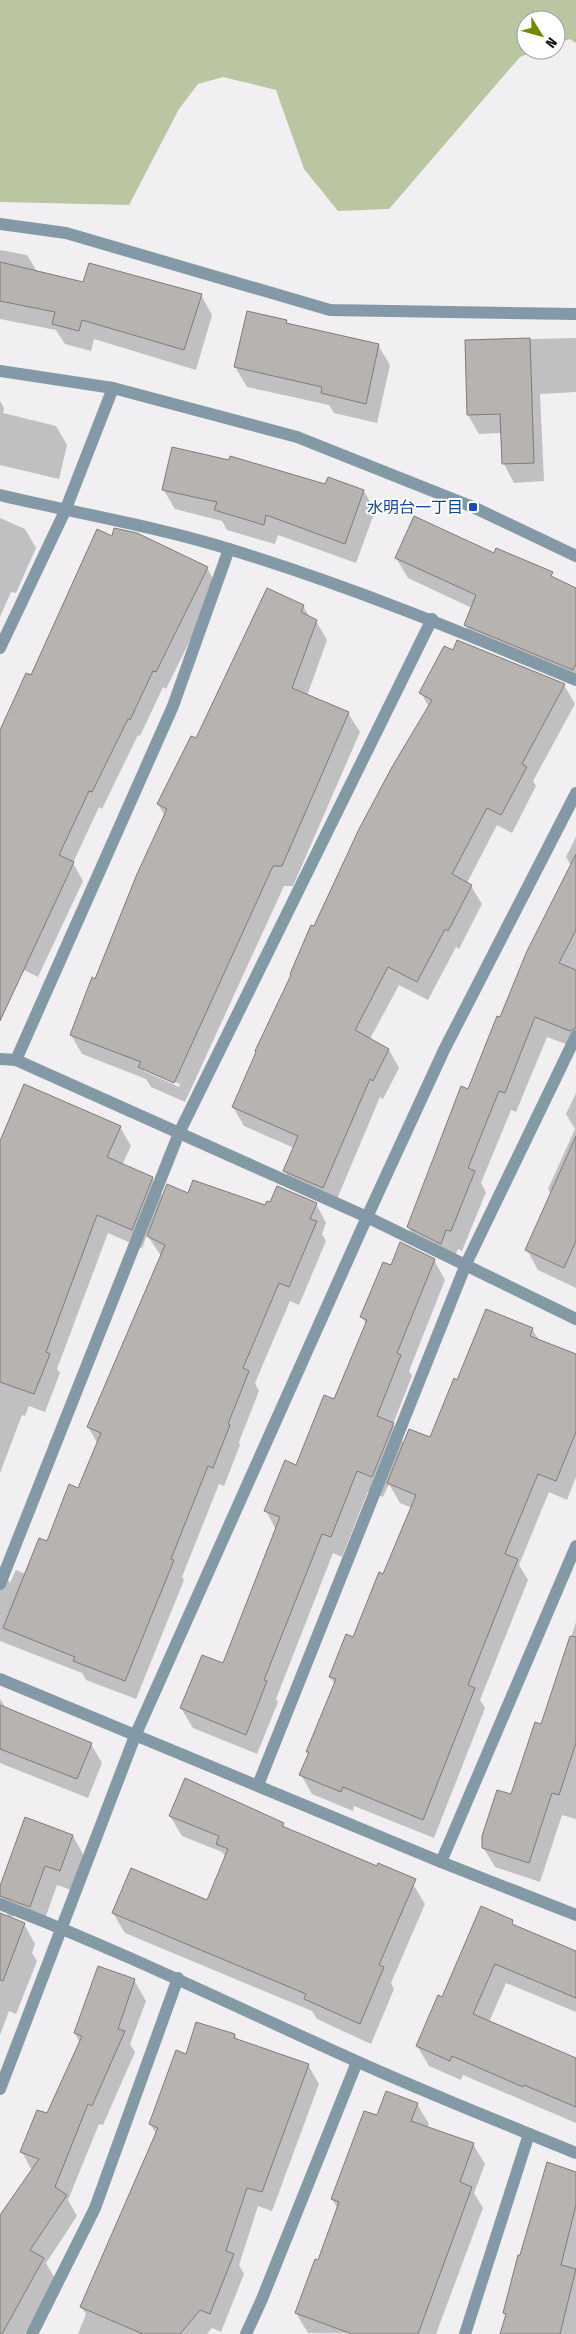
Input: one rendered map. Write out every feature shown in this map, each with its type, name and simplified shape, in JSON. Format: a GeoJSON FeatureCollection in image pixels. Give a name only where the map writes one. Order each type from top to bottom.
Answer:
{"type":"FeatureCollection","features":[{"type":"Feature","properties":{"kind":"street"},"geometry":{"type":"LineString","coordinates":[[0,224],[66,233],[330,310],[576,314]]}},
{"type":"Feature","properties":{"kind":"street"},"geometry":{"type":"LineString","coordinates":[[0,371],[113,388],[297,437],[473,507],[576,556]]}},
{"type":"Feature","properties":{"kind":"street"},"geometry":{"type":"LineString","coordinates":[[0,648],[65,511],[113,388]]}},
{"type":"Feature","properties":{"kind":"street"},"geometry":{"type":"LineString","coordinates":[[0,495],[65,511],[148,526],[229,549],[432,619],[576,680]]}},
{"type":"Feature","properties":{"kind":"street"},"geometry":{"type":"LineString","coordinates":[[16,1060],[173,706],[229,549]]}},
{"type":"Feature","properties":{"kind":"street"},"geometry":{"type":"LineString","coordinates":[[0,1584],[179,1132],[432,619]]}},
{"type":"Feature","properties":{"kind":"street"},"geometry":{"type":"LineString","coordinates":[[0,2089],[60,1927],[135,1736],[366,1217],[444,1050],[576,793]]}},
{"type":"Feature","properties":{"kind":"street"},"geometry":{"type":"LineString","coordinates":[[258,1785],[466,1264],[576,1036]]}},
{"type":"Feature","properties":{"kind":"street"},"geometry":{"type":"LineString","coordinates":[[0,1059],[16,1060],[179,1132],[466,1264],[576,1320]]}},
{"type":"Feature","properties":{"kind":"street"},"geometry":{"type":"LineString","coordinates":[[441,1862],[576,1546]]}},
{"type":"Feature","properties":{"kind":"street"},"geometry":{"type":"LineString","coordinates":[[0,1679],[576,1916]]}},
{"type":"Feature","properties":{"kind":"street"},"geometry":{"type":"LineString","coordinates":[[0,1904],[60,1927],[178,1978],[357,2062],[576,2153]]}},
{"type":"Feature","properties":{"kind":"street"},"geometry":{"type":"LineString","coordinates":[[32,2334],[95,2208],[178,1978]]}},
{"type":"Feature","properties":{"kind":"street"},"geometry":{"type":"LineString","coordinates":[[246,2334],[262,2299],[357,2062]]}},
{"type":"Feature","properties":{"kind":"street"},"geometry":{"type":"LineString","coordinates":[[465,2334],[529,2134]]}},
{"type":"Feature","properties":{"kind":"green space"},"geometry":{"type":"Polygon","coordinates":[[[0,0],[576,0],[576,43],[570,39],[566,40],[566,10],[516,10],[517,60],[389,209],[338,211],[304,169],[276,90],[223,77],[198,84],[179,109],[129,205],[0,202],[0,0]]]}},
{"type":"Feature","properties":{"kind":"building"},"geometry":{"type":"Polygon","coordinates":[[[0,262],[83,282],[89,263],[202,294],[184,350],[82,320],[79,331],[52,324],[55,312],[0,301],[0,262]]]}},
{"type":"Feature","properties":{"kind":"building"},"geometry":{"type":"Polygon","coordinates":[[[247,311],[287,320],[286,323],[379,344],[366,404],[321,393],[322,387],[234,367],[247,311]]]}},
{"type":"Feature","properties":{"kind":"building"},"geometry":{"type":"Polygon","coordinates":[[[530,338],[534,463],[502,464],[500,414],[467,415],[465,340],[530,338]]]}},
{"type":"Feature","properties":{"kind":"building"},"geometry":{"type":"Polygon","coordinates":[[[172,447],[229,460],[230,456],[325,484],[328,477],[364,490],[345,544],[266,515],[264,525],[214,510],[217,502],[162,490],[172,447]]]}},
{"type":"Feature","properties":{"kind":"building"},"geometry":{"type":"Polygon","coordinates":[[[414,516],[494,553],[496,548],[553,572],[551,576],[576,588],[576,664],[573,670],[464,625],[476,595],[395,558],[414,516]]]}},
{"type":"Feature","properties":{"kind":"building"},"geometry":{"type":"Polygon","coordinates":[[[114,528],[137,533],[208,567],[156,672],[153,671],[130,720],[128,719],[92,792],[89,791],[59,855],[74,862],[0,1021],[0,730],[26,673],[31,675],[97,529],[112,536],[114,528]]]}},
{"type":"Feature","properties":{"kind":"building"},"geometry":{"type":"Polygon","coordinates":[[[267,588],[304,605],[301,612],[317,620],[292,688],[349,712],[282,866],[273,866],[174,1083],[138,1067],[141,1062],[70,1035],[92,977],[95,979],[137,874],[167,809],[157,804],[191,736],[196,738],[267,588]]]}},
{"type":"Feature","properties":{"kind":"building"},"geometry":{"type":"Polygon","coordinates":[[[457,640],[565,684],[522,764],[527,767],[501,815],[487,808],[452,874],[472,885],[448,931],[445,929],[417,982],[388,967],[355,1030],[389,1049],[373,1081],[370,1079],[323,1188],[283,1171],[298,1136],[232,1107],[255,1051],[291,975],[311,925],[314,926],[359,829],[392,767],[432,700],[419,693],[444,646],[453,650],[457,640]]]}},
{"type":"Feature","properties":{"kind":"building"},"geometry":{"type":"Polygon","coordinates":[[[576,854],[576,930],[559,963],[576,970],[576,1028],[570,1031],[535,1017],[505,1093],[499,1091],[468,1168],[475,1171],[451,1231],[446,1230],[441,1244],[407,1227],[461,1086],[468,1089],[497,1016],[500,1017],[527,951],[576,854]]]}},
{"type":"Feature","properties":{"kind":"building"},"geometry":{"type":"Polygon","coordinates":[[[24,1084],[121,1126],[107,1157],[153,1177],[132,1230],[97,1215],[46,1352],[50,1354],[34,1394],[0,1382],[0,1141],[24,1084]]]}},
{"type":"Feature","properties":{"kind":"building"},"geometry":{"type":"Polygon","coordinates":[[[576,1136],[576,1241],[564,1268],[525,1250],[576,1136]]]}},
{"type":"Feature","properties":{"kind":"building"},"geometry":{"type":"Polygon","coordinates":[[[193,1180],[265,1205],[267,1201],[270,1202],[277,1186],[317,1203],[310,1219],[317,1221],[289,1287],[279,1283],[243,1368],[249,1371],[228,1424],[230,1425],[213,1468],[208,1466],[171,1559],[174,1560],[125,1681],[73,1661],[75,1657],[3,1628],[39,1538],[47,1541],[69,1484],[78,1488],[101,1433],[87,1427],[165,1245],[147,1236],[167,1184],[188,1193],[193,1180]]]}},
{"type":"Feature","properties":{"kind":"building"},"geometry":{"type":"Polygon","coordinates":[[[400,1242],[435,1259],[397,1353],[401,1355],[377,1416],[394,1423],[372,1477],[357,1471],[331,1537],[322,1534],[264,1680],[267,1681],[246,1735],[180,1708],[202,1655],[223,1663],[280,1517],[264,1511],[285,1460],[296,1465],[324,1395],[334,1399],[367,1320],[360,1317],[383,1262],[391,1265],[400,1242]]]}},
{"type":"Feature","properties":{"kind":"building"},"geometry":{"type":"Polygon","coordinates":[[[486,1309],[533,1328],[530,1336],[576,1354],[576,1432],[556,1481],[538,1474],[505,1554],[518,1559],[468,1685],[475,1688],[423,1820],[343,1787],[341,1792],[299,1775],[309,1752],[306,1752],[336,1679],[329,1677],[346,1634],[353,1637],[379,1572],[383,1574],[416,1495],[387,1483],[409,1429],[430,1437],[454,1378],[457,1380],[486,1309]]]}},
{"type":"Feature","properties":{"kind":"building"},"geometry":{"type":"Polygon","coordinates":[[[570,1636],[576,1637],[576,1743],[559,1795],[552,1793],[529,1863],[482,1848],[482,1836],[497,1790],[511,1794],[535,1722],[541,1724],[570,1636]]]}},
{"type":"Feature","properties":{"kind":"building"},"geometry":{"type":"Polygon","coordinates":[[[0,1705],[92,1743],[77,1779],[0,1749],[0,1705]]]}},
{"type":"Feature","properties":{"kind":"building"},"geometry":{"type":"Polygon","coordinates":[[[185,1778],[284,1823],[282,1826],[377,1866],[378,1863],[416,1879],[379,1965],[384,1967],[360,2024],[304,1999],[306,1994],[112,1913],[131,1868],[207,1900],[228,1849],[216,1844],[219,1836],[169,1816],[185,1778]]]}},
{"type":"Feature","properties":{"kind":"building"},"geometry":{"type":"Polygon","coordinates":[[[25,1817],[73,1835],[60,1871],[45,1866],[30,1907],[0,1896],[0,1886],[25,1817]]]}},
{"type":"Feature","properties":{"kind":"building"},"geometry":{"type":"Polygon","coordinates":[[[481,1906],[513,1920],[512,1924],[576,1951],[576,1998],[495,1964],[473,2014],[576,2058],[576,2107],[524,2085],[523,2087],[452,2056],[450,2061],[416,2046],[438,1995],[442,1997],[481,1906]]]}},
{"type":"Feature","properties":{"kind":"building"},"geometry":{"type":"Polygon","coordinates":[[[0,1913],[25,1923],[3,1981],[0,1980],[0,1913]]]}},
{"type":"Feature","properties":{"kind":"building"},"geometry":{"type":"Polygon","coordinates":[[[98,1966],[135,1979],[118,2029],[125,2031],[92,2106],[88,2104],[55,2187],[67,2195],[30,2250],[44,2258],[2,2334],[0,2334],[0,2215],[39,2159],[20,2152],[37,2110],[47,2113],[82,2036],[74,2033],[98,1966]]]}},
{"type":"Feature","properties":{"kind":"building"},"geometry":{"type":"Polygon","coordinates":[[[196,2022],[235,2034],[234,2038],[309,2064],[262,2192],[247,2188],[226,2251],[234,2254],[210,2314],[200,2310],[180,2334],[143,2334],[80,2307],[158,2128],[149,2124],[176,2050],[186,2054],[196,2022]]]}},
{"type":"Feature","properties":{"kind":"building"},"geometry":{"type":"Polygon","coordinates":[[[386,2091],[418,2103],[411,2121],[474,2143],[460,2182],[472,2187],[418,2334],[352,2334],[295,2313],[315,2259],[318,2260],[339,2202],[331,2199],[364,2111],[377,2115],[386,2091]]]}},
{"type":"Feature","properties":{"kind":"building"},"geometry":{"type":"Polygon","coordinates":[[[547,2162],[576,2172],[576,2205],[561,2265],[576,2269],[560,2334],[500,2334],[506,2314],[503,2313],[518,2255],[520,2255],[547,2162]]]}},
{"type":"Feature","properties":{"kind":"place","name":"水明台一丁目"},"geometry":{"type":"Point","coordinates":[473,507]}}]}
